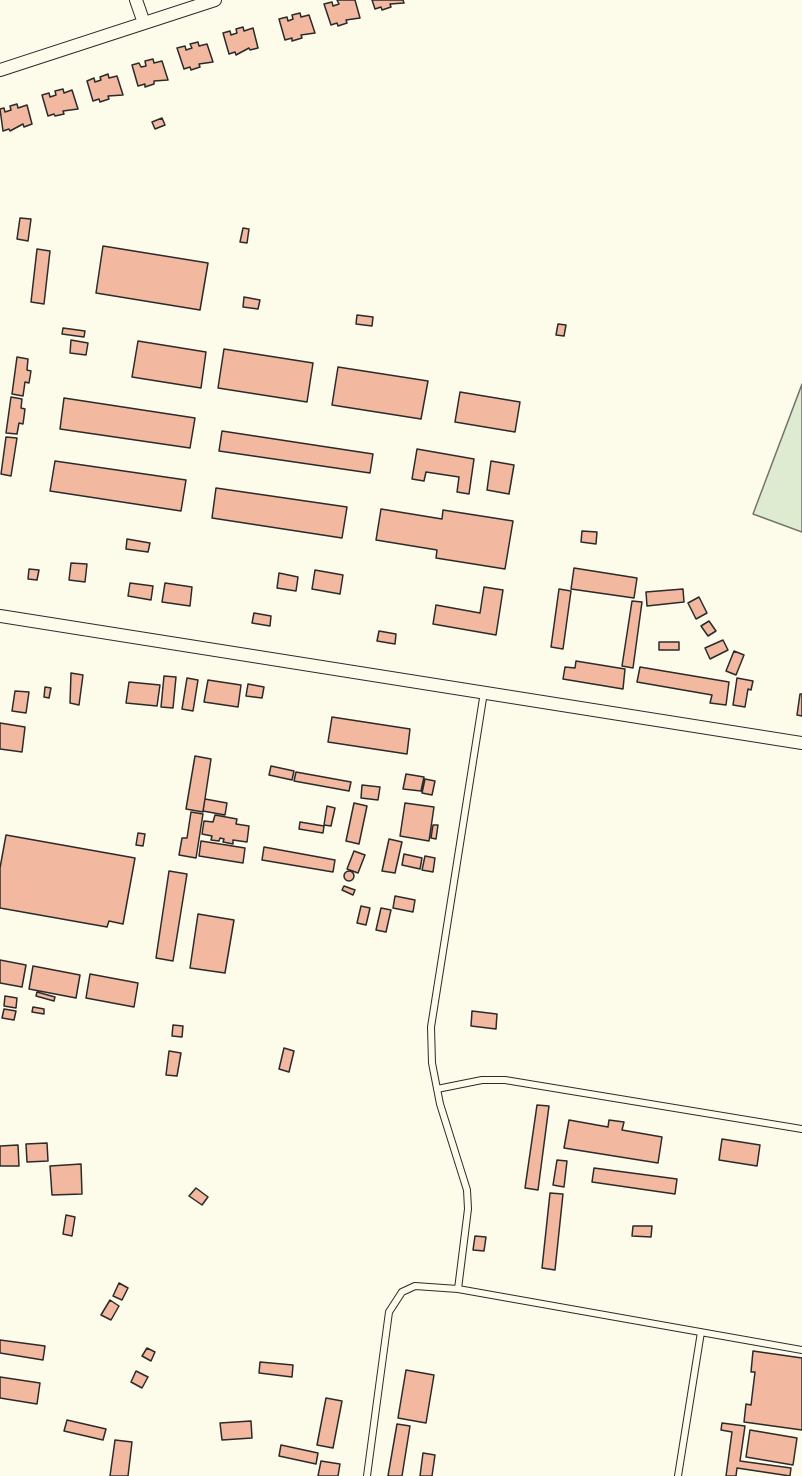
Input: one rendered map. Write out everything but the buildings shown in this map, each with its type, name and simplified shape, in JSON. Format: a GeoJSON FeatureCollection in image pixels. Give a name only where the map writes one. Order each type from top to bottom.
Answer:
{"type":"FeatureCollection","features":[{"type":"Feature","properties":{"kind":"street"},"geometry":{"type":"LineString","coordinates":[[136,0],[144,23]]}},
{"type":"Feature","properties":{"kind":"street"},"geometry":{"type":"LineString","coordinates":[[0,70],[215,0]]}},
{"type":"Feature","properties":{"kind":"street"},"geometry":{"type":"LineString","coordinates":[[0,616],[802,743]]}},
{"type":"Feature","properties":{"kind":"lane"},"geometry":{"type":"LineString","coordinates":[[458,1289],[468,1209],[467,1190],[437,1089],[432,1063],[431,1027],[484,691]]}},
{"type":"Feature","properties":{"kind":"lane"},"geometry":{"type":"LineString","coordinates":[[437,1089],[482,1080],[505,1080],[802,1129]]}},
{"type":"Feature","properties":{"kind":"lane"},"geometry":{"type":"LineString","coordinates":[[367,1476],[389,1312],[402,1292],[415,1286],[458,1289],[802,1350]]}},
{"type":"Feature","properties":{"kind":"lane"},"geometry":{"type":"LineString","coordinates":[[678,1476],[701,1332]]}},
{"type":"Feature","properties":{"kind":"green space"},"geometry":{"type":"Polygon","coordinates":[[[802,384],[802,532],[753,514],[802,384]]]}}]}
